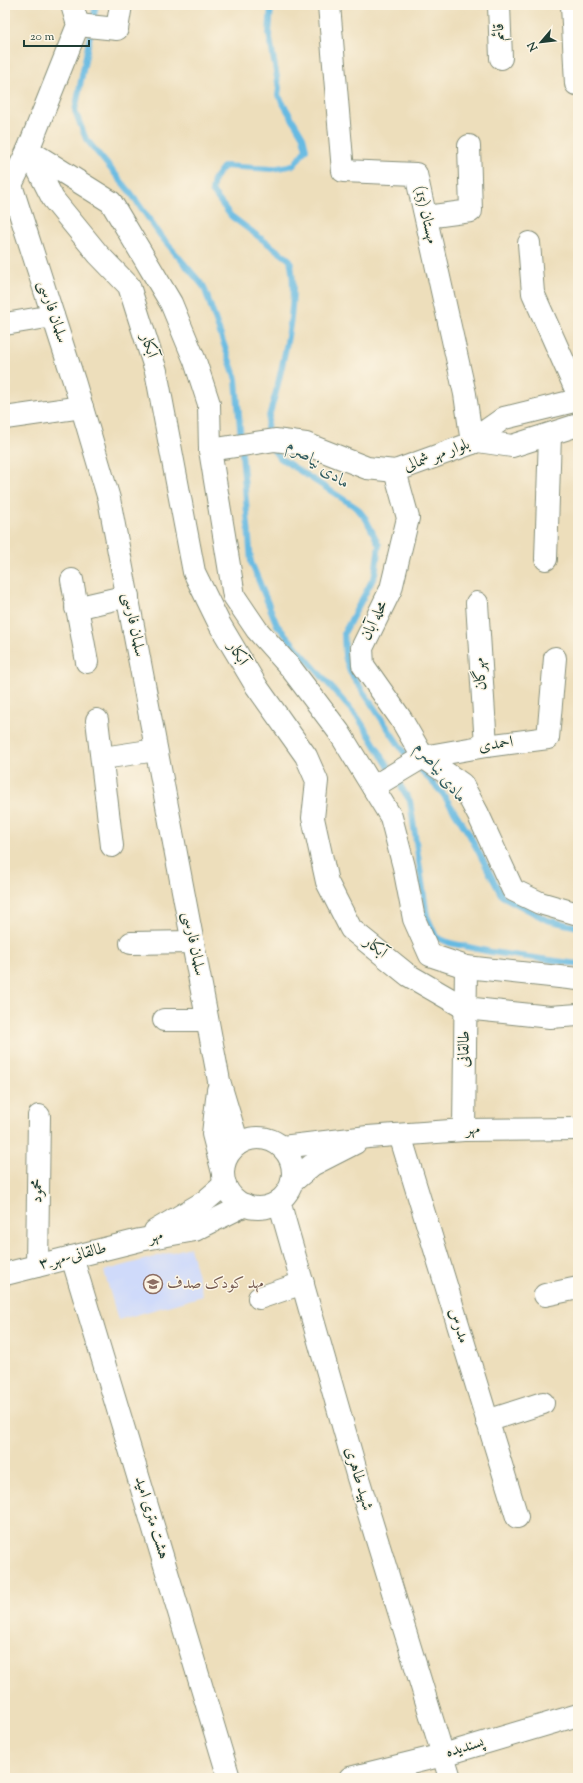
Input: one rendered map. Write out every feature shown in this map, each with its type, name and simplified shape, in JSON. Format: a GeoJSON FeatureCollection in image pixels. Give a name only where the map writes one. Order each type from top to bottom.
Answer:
{"type":"FeatureCollection","features":[{"type":"Feature","properties":{"kind":"street"},"geometry":{"type":"LineString","coordinates":[[8,184],[28,150],[75,15],[117,29],[121,5]]}},
{"type":"Feature","properties":{"kind":"street","name":"مهستان (15)"},"geometry":{"type":"LineString","coordinates":[[329,5],[343,171],[416,174],[475,442]]}},
{"type":"Feature","properties":{"kind":"street","name":"قائم"},"geometry":{"type":"LineString","coordinates":[[499,5],[501,58]]}},
{"type":"Feature","properties":{"kind":"street"},"geometry":{"type":"LineString","coordinates":[[572,5],[576,84],[578,84]]}},
{"type":"Feature","properties":{"kind":"street"},"geometry":{"type":"LineString","coordinates":[[426,217],[471,211],[469,146]]}},
{"type":"Feature","properties":{"kind":"street","name":"آبکار"},"geometry":{"type":"LineString","coordinates":[[28,150],[111,202],[171,303],[194,361],[208,404],[210,450],[234,596],[256,630],[290,667],[339,732],[391,817],[404,867],[414,919],[430,955],[466,967],[578,979]]}},
{"type":"Feature","properties":{"kind":"street","name":"آبکار"},"geometry":{"type":"LineString","coordinates":[[28,150],[53,199],[98,254],[129,286],[156,371],[194,572],[220,625],[257,687],[306,756],[316,781],[313,818],[327,882],[351,929],[408,975],[465,1008],[550,1017],[578,1014]]}},
{"type":"Feature","properties":{"kind":"street","name":"سلمان فارسی"},"geometry":{"type":"LineString","coordinates":[[8,184],[53,316],[109,499],[219,1081],[238,1144]]}},
{"type":"Feature","properties":{"kind":"street"},"geometry":{"type":"LineString","coordinates":[[529,244],[533,293],[578,394]]}},
{"type":"Feature","properties":{"kind":"street"},"geometry":{"type":"LineString","coordinates":[[5,324],[53,316]]}},
{"type":"Feature","properties":{"kind":"street","name":"بلوار مهر شمالی"},"geometry":{"type":"LineString","coordinates":[[396,471],[475,442],[487,430],[504,418],[578,400]]}},
{"type":"Feature","properties":{"kind":"street"},"geometry":{"type":"LineString","coordinates":[[5,418],[82,407]]}},
{"type":"Feature","properties":{"kind":"street","name":"بلوار مهر شمالی"},"geometry":{"type":"LineString","coordinates":[[475,442],[512,446],[578,425]]}},
{"type":"Feature","properties":{"kind":"street"},"geometry":{"type":"LineString","coordinates":[[546,558],[550,435]]}},
{"type":"Feature","properties":{"kind":"street"},"geometry":{"type":"LineString","coordinates":[[210,450],[275,440],[306,444],[367,468],[396,471]]}},
{"type":"Feature","properties":{"kind":"street","name":"محله آبان"},"geometry":{"type":"LineString","coordinates":[[396,471],[408,518],[391,589],[362,648],[363,665],[401,719],[423,757]]}},
{"type":"Feature","properties":{"kind":"street"},"geometry":{"type":"LineString","coordinates":[[72,580],[87,662]]}},
{"type":"Feature","properties":{"kind":"street"},"geometry":{"type":"LineString","coordinates":[[76,608],[128,596]]}},
{"type":"Feature","properties":{"kind":"street","name":"مهرگان"},"geometry":{"type":"LineString","coordinates":[[477,603],[486,746]]}},
{"type":"Feature","properties":{"kind":"street","name":"احمدی"},"geometry":{"type":"LineString","coordinates":[[373,788],[423,757],[486,746],[548,738],[555,658]]}},
{"type":"Feature","properties":{"kind":"street"},"geometry":{"type":"LineString","coordinates":[[97,720],[103,758],[112,846]]}},
{"type":"Feature","properties":{"kind":"street"},"geometry":{"type":"LineString","coordinates":[[103,758],[156,750]]}},
{"type":"Feature","properties":{"kind":"street"},"geometry":{"type":"LineString","coordinates":[[423,757],[462,784],[478,814],[513,890],[540,903],[578,914]]}},
{"type":"Feature","properties":{"kind":"street"},"geometry":{"type":"LineString","coordinates":[[131,943],[193,942]]}},
{"type":"Feature","properties":{"kind":"street","name":"طالقانی"},"geometry":{"type":"LineString","coordinates":[[464,1130],[466,967]]}},
{"type":"Feature","properties":{"kind":"street"},"geometry":{"type":"LineString","coordinates":[[164,1020],[208,1020]]}},
{"type":"Feature","properties":{"kind":"street","name":"سلمان فارسی"},"geometry":{"type":"LineString","coordinates":[[219,1081],[213,1134],[224,1178]]}},
{"type":"Feature","properties":{"kind":"street","name":"محمود"},"geometry":{"type":"LineString","coordinates":[[37,1266],[39,1116]]}},
{"type":"Feature","properties":{"kind":"street","name":"مهر"},"geometry":{"type":"LineString","coordinates":[[282,1147],[368,1136],[464,1130],[578,1129]]}},
{"type":"Feature","properties":{"kind":"street","name":"مدرس"},"geometry":{"type":"LineString","coordinates":[[400,1135],[517,1517]]}},
{"type":"Feature","properties":{"kind":"street","name":"مهر"},"geometry":{"type":"LineString","coordinates":[[292,1182],[312,1165],[368,1136]]}},
{"type":"Feature","properties":{"kind":"street"},"geometry":{"type":"LineString","coordinates":[[266,1138],[282,1147],[292,1163],[292,1182],[287,1193],[279,1202],[262,1208],[244,1205],[236,1200],[224,1178],[225,1162],[230,1152],[238,1144],[247,1140],[266,1138]]}},
{"type":"Feature","properties":{"kind":"street","name":"مهر"},"geometry":{"type":"LineString","coordinates":[[140,1240],[204,1202],[224,1178]]}},
{"type":"Feature","properties":{"kind":"street","name":"شهید طاهری"},"geometry":{"type":"LineString","coordinates":[[279,1202],[358,1478],[450,1778]]}},
{"type":"Feature","properties":{"kind":"street","name":"مهر"},"geometry":{"type":"LineString","coordinates":[[140,1240],[195,1230],[244,1205]]}},
{"type":"Feature","properties":{"kind":"street","name":"۳_طالقانی-مهر"},"geometry":{"type":"LineString","coordinates":[[5,1274],[140,1240]]}},
{"type":"Feature","properties":{"kind":"street","name":"هشت متری امید"},"geometry":{"type":"LineString","coordinates":[[72,1258],[229,1778]]}},
{"type":"Feature","properties":{"kind":"street"},"geometry":{"type":"LineString","coordinates":[[259,1298],[303,1283]]}},
{"type":"Feature","properties":{"kind":"street"},"geometry":{"type":"LineString","coordinates":[[545,1295],[578,1288]]}},
{"type":"Feature","properties":{"kind":"street"},"geometry":{"type":"LineString","coordinates":[[487,1421],[543,1403]]}},
{"type":"Feature","properties":{"kind":"street","name":"پسندیده"},"geometry":{"type":"LineString","coordinates":[[350,1778],[443,1755],[578,1715]]}},
{"type":"Feature","properties":{"kind":"shaded area","name":"مهد کودک صدف"},"geometry":{"type":"Polygon","coordinates":[[[190,1247],[203,1296],[118,1320],[104,1271],[190,1247]]]}},
{"type":"Feature","properties":{"kind":"waterway"},"geometry":{"type":"LineString","coordinates":[[96,5],[75,111],[86,139],[131,193],[160,235],[204,287],[236,379],[251,562],[277,625],[359,719],[410,801],[427,916],[436,937],[450,943],[491,952],[578,964]]}},
{"type":"Feature","properties":{"kind":"waterway","name":"مادی نیاصرم"},"geometry":{"type":"LineString","coordinates":[[271,5],[269,34],[279,88],[278,95],[303,137],[306,149],[294,165],[272,169],[224,166],[214,179],[212,191],[231,216],[290,260],[293,291],[290,326],[276,392],[269,414],[267,428],[269,441],[272,448],[280,458],[357,508],[366,519],[379,545],[375,575],[344,633],[345,656],[350,672],[403,751],[443,794],[469,834],[502,896],[547,920],[578,927]]}},
{"type":"Feature","properties":{"kind":"place","name":"مهد کودک صدف"},"geometry":{"type":"Point","coordinates":[153,1284]}}]}
